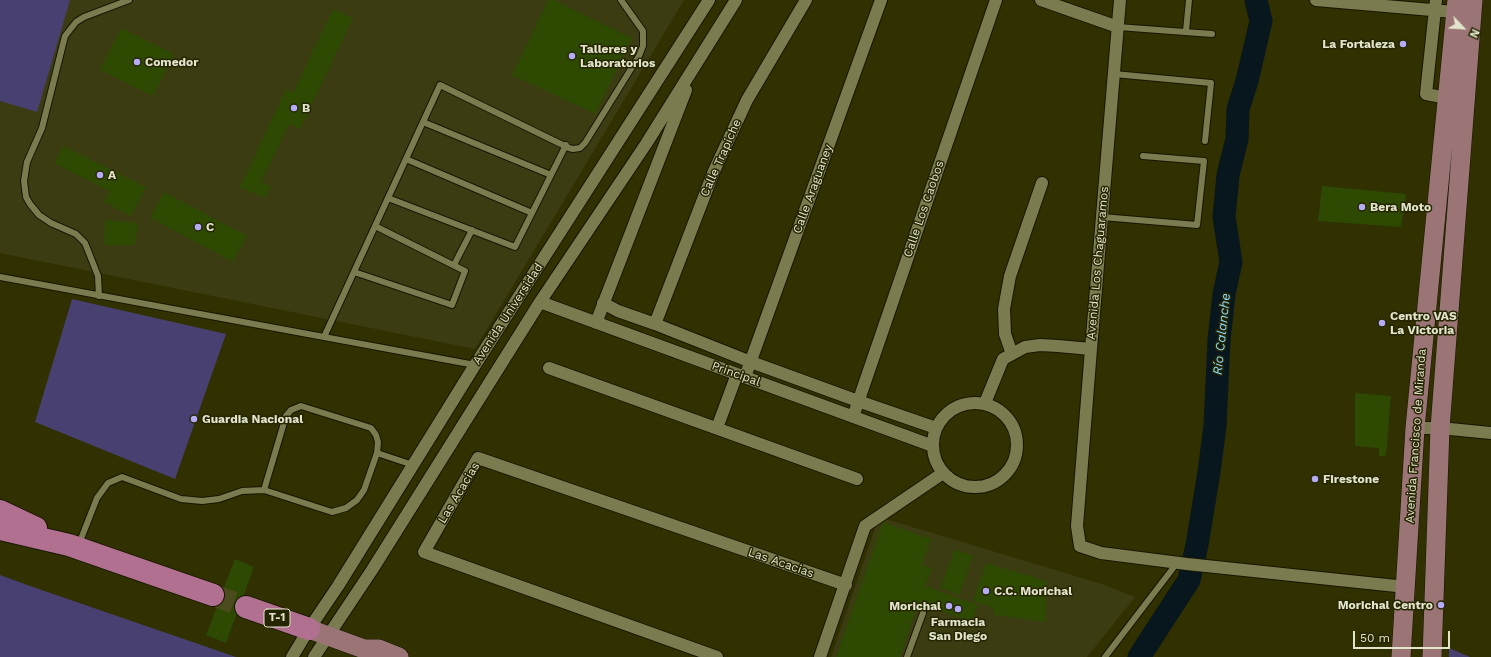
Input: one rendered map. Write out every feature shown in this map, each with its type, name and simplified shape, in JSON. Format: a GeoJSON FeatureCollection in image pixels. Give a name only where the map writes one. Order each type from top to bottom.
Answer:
{"type":"FeatureCollection","features":[{"type":"Feature","properties":{"kind":"highway"},"geometry":{"type":"LineString","coordinates":[[0,511],[74,546],[213,595]]}},
{"type":"Feature","properties":{"kind":"highway"},"geometry":{"type":"LineString","coordinates":[[0,529],[74,546]]}},
{"type":"Feature","properties":{"kind":"highway","name":"T-1"},"geometry":{"type":"LineString","coordinates":[[246,607],[318,632]]}},
{"type":"Feature","properties":{"kind":"main road","name":"Avenida Francisco de Miranda"},"geometry":{"type":"LineString","coordinates":[[1432,657],[1440,428],[1473,0]]}},
{"type":"Feature","properties":{"kind":"main road","name":"Avenida Francisco de Miranda"},"geometry":{"type":"LineString","coordinates":[[1401,657],[1415,428],[1456,6]]}},
{"type":"Feature","properties":{"kind":"main road"},"geometry":{"type":"LineString","coordinates":[[318,632],[369,653],[379,649],[399,657]]}},
{"type":"Feature","properties":{"kind":"street","name":"Avenida Universidad"},"geometry":{"type":"LineString","coordinates":[[318,632],[338,586],[475,365],[709,0]]}},
{"type":"Feature","properties":{"kind":"street","name":"Avenida Universidad"},"geometry":{"type":"LineString","coordinates":[[318,632],[372,570],[540,302],[646,144],[736,0]]}},
{"type":"Feature","properties":{"kind":"street","name":"Calle Trapiche"},"geometry":{"type":"LineString","coordinates":[[655,324],[714,171],[737,121],[747,100],[806,0]]}},
{"type":"Feature","properties":{"kind":"street","name":"Calle Araguaney"},"geometry":{"type":"LineString","coordinates":[[717,428],[741,376],[751,362],[881,0]]}},
{"type":"Feature","properties":{"kind":"street","name":"Calle Los Caobos"},"geometry":{"type":"LineString","coordinates":[[853,417],[996,0]]}},
{"type":"Feature","properties":{"kind":"street"},"geometry":{"type":"LineString","coordinates":[[1041,0],[1118,27]]}},
{"type":"Feature","properties":{"kind":"street","name":"Avenida Los Chaguaramos"},"geometry":{"type":"LineString","coordinates":[[1120,0],[1078,526],[1080,546],[1101,553],[1182,563]]}},
{"type":"Feature","properties":{"kind":"street"},"geometry":{"type":"LineString","coordinates":[[1316,0],[1456,6]]}},
{"type":"Feature","properties":{"kind":"street"},"geometry":{"type":"LineString","coordinates":[[1435,5],[1426,94],[1447,98]]}},
{"type":"Feature","properties":{"kind":"street","name":"Avenida Universidad"},"geometry":{"type":"LineString","coordinates":[[596,323],[696,63]]}},
{"type":"Feature","properties":{"kind":"street"},"geometry":{"type":"LineString","coordinates":[[1012,354],[1005,334],[1004,309],[1010,276],[1042,183]]}},
{"type":"Feature","properties":{"kind":"street","name":"Principal"},"geometry":{"type":"LineString","coordinates":[[540,302],[933,446]]}},
{"type":"Feature","properties":{"kind":"street","name":"Principal"},"geometry":{"type":"LineString","coordinates":[[603,303],[618,311],[751,362],[936,428]]}},
{"type":"Feature","properties":{"kind":"street"},"geometry":{"type":"LineString","coordinates":[[985,403],[1004,359],[1025,347],[1040,345],[1091,349]]}},
{"type":"Feature","properties":{"kind":"street"},"geometry":{"type":"LineString","coordinates":[[475,365],[497,370]]}},
{"type":"Feature","properties":{"kind":"street"},"geometry":{"type":"LineString","coordinates":[[549,368],[857,478]]}},
{"type":"Feature","properties":{"kind":"street"},"geometry":{"type":"LineString","coordinates":[[970,402],[985,403],[999,409],[1009,419],[1016,432],[1018,446],[1015,460],[1007,473],[996,482],[982,487],[968,487],[954,482],[943,473],[936,460],[933,446],[936,428],[944,415],[956,407],[970,402]]}},
{"type":"Feature","properties":{"kind":"street"},"geometry":{"type":"LineString","coordinates":[[1415,428],[1440,428],[1491,433]]}},
{"type":"Feature","properties":{"kind":"street","name":"Las Acacias"},"geometry":{"type":"LineString","coordinates":[[717,657],[424,552],[478,458],[846,585]]}},
{"type":"Feature","properties":{"kind":"street"},"geometry":{"type":"LineString","coordinates":[[820,657],[865,526],[943,473]]}},
{"type":"Feature","properties":{"kind":"street"},"geometry":{"type":"LineString","coordinates":[[1182,563],[1406,587]]}},
{"type":"Feature","properties":{"kind":"street"},"geometry":{"type":"LineString","coordinates":[[292,657],[318,632]]}},
{"type":"Feature","properties":{"kind":"street"},"geometry":{"type":"LineString","coordinates":[[314,657],[318,632]]}},
{"type":"Feature","properties":{"kind":"lane"},"geometry":{"type":"LineString","coordinates":[[99,296],[98,276],[85,243],[76,234],[51,223],[39,215],[26,197],[24,181],[27,162],[42,128],[65,36],[76,22],[84,16],[129,0]]}},
{"type":"Feature","properties":{"kind":"lane"},"geometry":{"type":"LineString","coordinates":[[324,337],[440,85],[573,149],[577,149],[583,146],[642,51],[644,40],[643,31],[621,0]]}},
{"type":"Feature","properties":{"kind":"lane"},"geometry":{"type":"LineString","coordinates":[[1186,31],[1189,0]]}},
{"type":"Feature","properties":{"kind":"lane"},"geometry":{"type":"LineString","coordinates":[[1118,27],[1212,34]]}},
{"type":"Feature","properties":{"kind":"lane"},"geometry":{"type":"LineString","coordinates":[[1114,74],[1211,83],[1205,141]]}},
{"type":"Feature","properties":{"kind":"lane"},"geometry":{"type":"LineString","coordinates":[[423,122],[551,175]]}},
{"type":"Feature","properties":{"kind":"lane"},"geometry":{"type":"LineString","coordinates":[[388,198],[516,247],[566,145]]}},
{"type":"Feature","properties":{"kind":"lane"},"geometry":{"type":"LineString","coordinates":[[1102,217],[1197,225],[1204,162],[1143,156]]}},
{"type":"Feature","properties":{"kind":"lane"},"geometry":{"type":"LineString","coordinates":[[406,159],[532,213]]}},
{"type":"Feature","properties":{"kind":"lane"},"geometry":{"type":"LineString","coordinates":[[354,272],[452,305],[465,270],[375,226]]}},
{"type":"Feature","properties":{"kind":"lane"},"geometry":{"type":"LineString","coordinates":[[454,265],[472,230]]}},
{"type":"Feature","properties":{"kind":"lane"},"geometry":{"type":"LineString","coordinates":[[0,277],[475,365]]}},
{"type":"Feature","properties":{"kind":"lane"},"geometry":{"type":"LineString","coordinates":[[74,546],[97,498],[108,483],[122,477],[181,500],[202,501],[219,499],[242,491],[264,490],[332,512],[346,508],[357,500],[364,490],[377,453],[378,442],[376,435],[370,428],[301,406],[291,410],[286,416],[264,490]]}},
{"type":"Feature","properties":{"kind":"lane"},"geometry":{"type":"LineString","coordinates":[[377,453],[413,465]]}},
{"type":"Feature","properties":{"kind":"lane"},"geometry":{"type":"LineString","coordinates":[[1105,657],[1182,563]]}},
{"type":"Feature","properties":{"kind":"lane"},"geometry":{"type":"LineString","coordinates":[[907,657],[923,613]]}},
{"type":"Feature","properties":{"kind":"shaded area"},"geometry":{"type":"Polygon","coordinates":[[[0,0],[684,0],[475,349],[0,253],[0,0]]]}},
{"type":"Feature","properties":{"kind":"shaded area"},"geometry":{"type":"Polygon","coordinates":[[[0,0],[70,0],[37,112],[0,101],[0,0]]]}},
{"type":"Feature","properties":{"kind":"shaded area"},"geometry":{"type":"Polygon","coordinates":[[[72,299],[226,334],[175,479],[35,422],[72,299]]]}},
{"type":"Feature","properties":{"kind":"shaded area","name":"C.C. Morichal"},"geometry":{"type":"Polygon","coordinates":[[[879,517],[1102,584],[1135,597],[1087,657],[831,657],[879,517]]]}},
{"type":"Feature","properties":{"kind":"shaded area"},"geometry":{"type":"Polygon","coordinates":[[[0,575],[30,586],[236,657],[0,657],[0,575]]]}},
{"type":"Feature","properties":{"kind":"shaded area"},"geometry":{"type":"Polygon","coordinates":[[[1449,648],[1470,657],[1449,657],[1449,648]]]}},
{"type":"Feature","properties":{"kind":"building","name":"Talleres y Laboratorios"},"geometry":{"type":"Polygon","coordinates":[[[548,0],[554,0],[632,38],[595,114],[512,75],[548,0]]]}},
{"type":"Feature","properties":{"kind":"building","name":"B"},"geometry":{"type":"Polygon","coordinates":[[[333,9],[353,18],[300,129],[289,124],[261,182],[271,186],[265,198],[240,187],[286,89],[293,93],[333,9]]]}},
{"type":"Feature","properties":{"kind":"building","name":"Comedor"},"geometry":{"type":"Polygon","coordinates":[[[121,28],[174,54],[153,96],[100,70],[121,28]]]}},
{"type":"Feature","properties":{"kind":"building","name":"A"},"geometry":{"type":"Polygon","coordinates":[[[63,146],[146,187],[131,216],[104,202],[109,191],[54,163],[63,146]]]}},
{"type":"Feature","properties":{"kind":"building","name":"Bera Moto"},"geometry":{"type":"Polygon","coordinates":[[[1322,186],[1406,194],[1401,227],[1318,221],[1322,186]]]}},
{"type":"Feature","properties":{"kind":"building","name":"C"},"geometry":{"type":"Polygon","coordinates":[[[164,192],[247,236],[233,262],[150,218],[164,192]]]}},
{"type":"Feature","properties":{"kind":"building"},"geometry":{"type":"Polygon","coordinates":[[[105,220],[138,223],[135,245],[104,245],[105,220]]]}},
{"type":"Feature","properties":{"kind":"building"},"geometry":{"type":"Polygon","coordinates":[[[1355,393],[1391,396],[1386,455],[1379,457],[1379,448],[1355,446],[1355,393]]]}},
{"type":"Feature","properties":{"kind":"building"},"geometry":{"type":"Polygon","coordinates":[[[883,522],[931,539],[922,565],[932,568],[925,586],[978,605],[972,622],[918,603],[900,657],[836,657],[883,522]]]}},
{"type":"Feature","properties":{"kind":"building"},"geometry":{"type":"Polygon","coordinates":[[[955,549],[973,556],[959,595],[940,588],[955,549]]]}},
{"type":"Feature","properties":{"kind":"building"},"geometry":{"type":"Polygon","coordinates":[[[235,559],[254,567],[226,643],[206,635],[235,559]]]}},
{"type":"Feature","properties":{"kind":"building"},"geometry":{"type":"Polygon","coordinates":[[[986,563],[1047,581],[1045,622],[994,615],[994,608],[973,601],[986,563]]]}},
{"type":"Feature","properties":{"kind":"waterway","name":"Río Calanche"},"geometry":{"type":"LineString","coordinates":[[1139,657],[1189,580],[1197,545],[1215,426],[1219,340],[1224,294],[1231,262],[1224,217],[1228,175],[1237,139],[1238,109],[1247,81],[1261,21],[1256,0]]}},
{"type":"Feature","properties":{"kind":"tunnel"},"geometry":{"type":"LineString","coordinates":[[213,595],[246,607]]}},
{"type":"Feature","properties":{"kind":"place","name":"La Fortaleza"},"geometry":{"type":"Point","coordinates":[1403,44]}},
{"type":"Feature","properties":{"kind":"place","name":"Talleres y Laboratorios"},"geometry":{"type":"Point","coordinates":[572,56]}},
{"type":"Feature","properties":{"kind":"place","name":"Comedor"},"geometry":{"type":"Point","coordinates":[137,62]}},
{"type":"Feature","properties":{"kind":"place","name":"B"},"geometry":{"type":"Point","coordinates":[294,108]}},
{"type":"Feature","properties":{"kind":"place","name":"A"},"geometry":{"type":"Point","coordinates":[100,175]}},
{"type":"Feature","properties":{"kind":"place","name":"Bera Moto"},"geometry":{"type":"Point","coordinates":[1362,207]}},
{"type":"Feature","properties":{"kind":"place","name":"C"},"geometry":{"type":"Point","coordinates":[198,227]}},
{"type":"Feature","properties":{"kind":"place","name":"Centro VAS La Victoria"},"geometry":{"type":"Point","coordinates":[1382,323]}},
{"type":"Feature","properties":{"kind":"place","name":"Guardia Nacional"},"geometry":{"type":"Point","coordinates":[194,419]}},
{"type":"Feature","properties":{"kind":"place","name":"Firestone"},"geometry":{"type":"Point","coordinates":[1315,479]}},
{"type":"Feature","properties":{"kind":"place","name":"C.C. Morichal"},"geometry":{"type":"Point","coordinates":[986,591]}},
{"type":"Feature","properties":{"kind":"place","name":"Morichal Centro"},"geometry":{"type":"Point","coordinates":[1441,605]}},
{"type":"Feature","properties":{"kind":"place","name":"Morichal"},"geometry":{"type":"Point","coordinates":[949,606]}},
{"type":"Feature","properties":{"kind":"place","name":"Farmacia San Diego"},"geometry":{"type":"Point","coordinates":[958,609]}}]}
